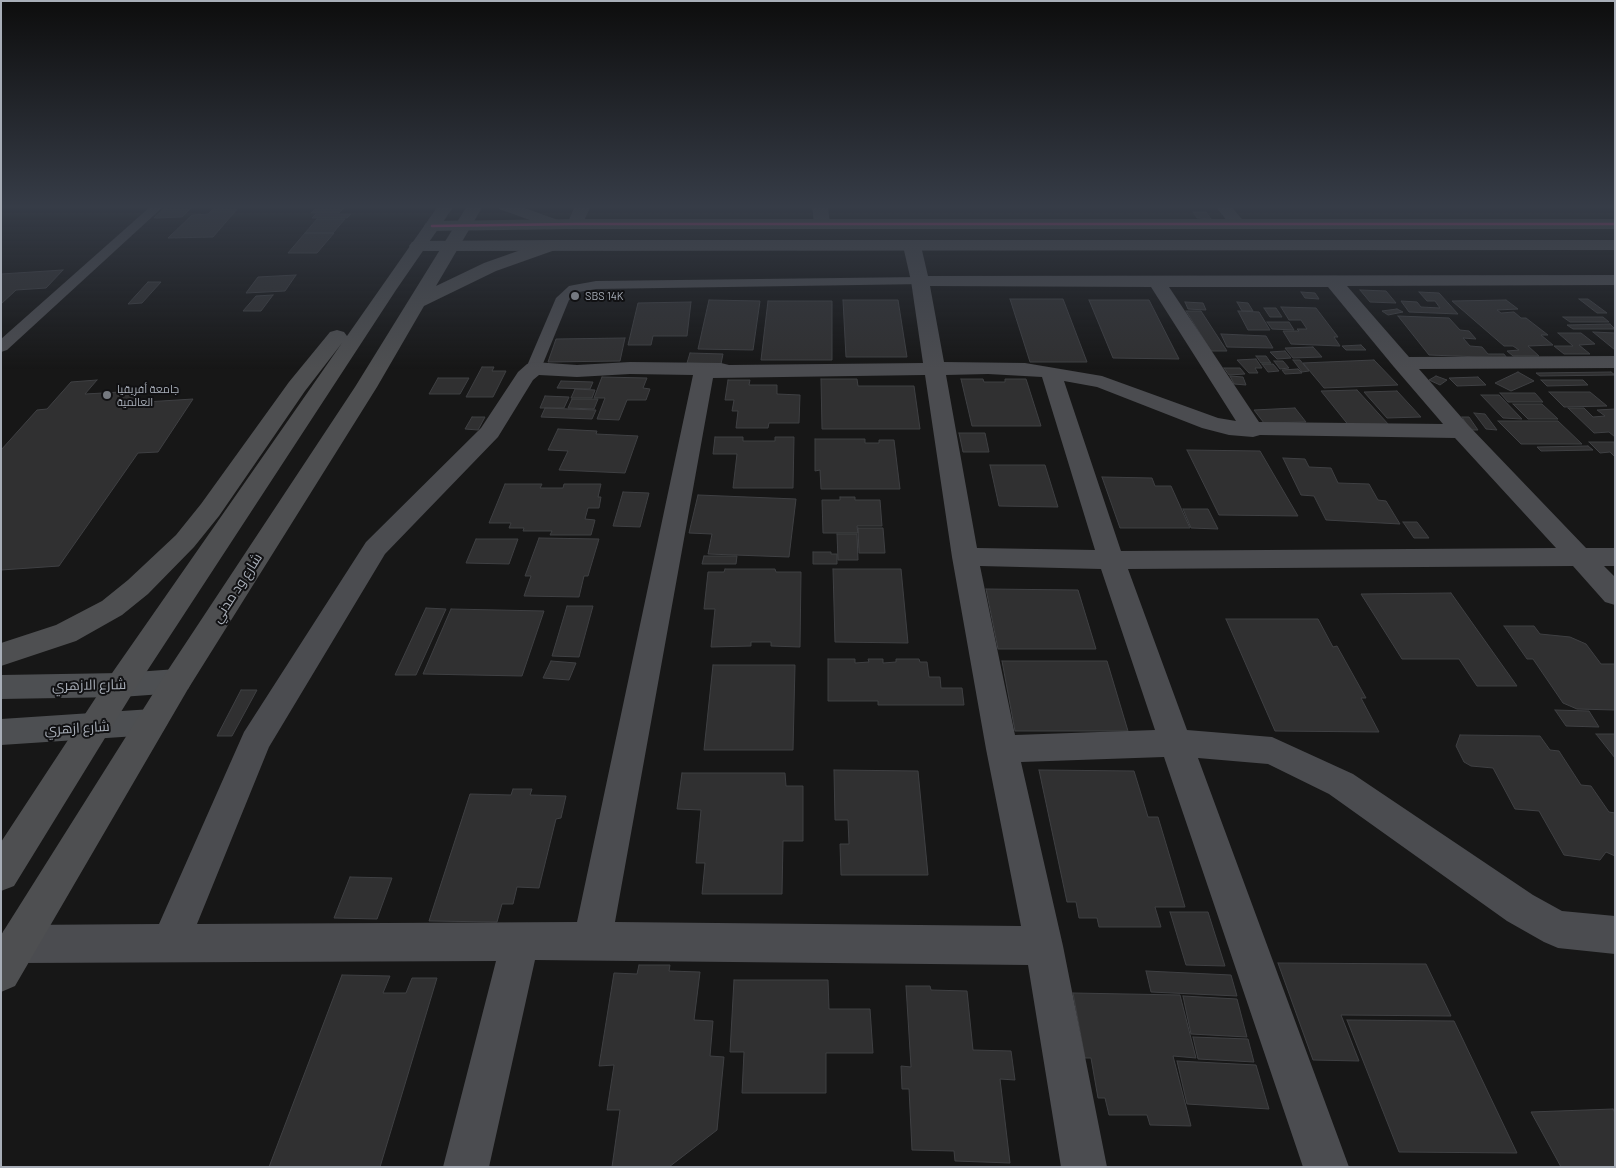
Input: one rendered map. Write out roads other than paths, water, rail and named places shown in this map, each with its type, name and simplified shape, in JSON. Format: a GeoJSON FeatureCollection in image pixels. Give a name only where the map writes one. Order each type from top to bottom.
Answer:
{"type":"FeatureCollection","features":[{"type":"Feature","properties":{"kind":"highway"},"geometry":{"type":"LineString","coordinates":[[1,874],[121,685],[407,261]]}},
{"type":"Feature","properties":{"kind":"highway","name":"شارع ود مدني"},"geometry":{"type":"LineString","coordinates":[[10,958],[177,681],[366,387],[417,303],[439,261]]}},
{"type":"Feature","properties":{"kind":"highway"},"geometry":{"type":"LineString","coordinates":[[417,303],[490,267],[508,261]]}},
{"type":"Feature","properties":{"kind":"highway"},"geometry":{"type":"LineString","coordinates":[[1,655],[66,633],[112,608],[138,588],[179,547],[210,510],[297,387],[359,308],[386,290]]}},
{"type":"Feature","properties":{"kind":"main road","name":"شارع الازهري"},"geometry":{"type":"LineString","coordinates":[[1,688],[121,685],[177,681]]}},
{"type":"Feature","properties":{"kind":"main road","name":"شارع ازهري"},"geometry":{"type":"LineString","coordinates":[[1,732],[152,722]]}},
{"type":"Feature","properties":{"kind":"street"},"geometry":{"type":"LineString","coordinates":[[915,261],[965,558],[1002,749],[1044,946],[1084,1167]]}},
{"type":"Feature","properties":{"kind":"street"},"geometry":{"type":"LineString","coordinates":[[920,280],[1157,282],[1615,280]]}},
{"type":"Feature","properties":{"kind":"street"},"geometry":{"type":"LineString","coordinates":[[1332,281],[1401,363],[1462,431],[1615,595]]}},
{"type":"Feature","properties":{"kind":"street"},"geometry":{"type":"LineString","coordinates":[[1157,282],[1253,430]]}},
{"type":"Feature","properties":{"kind":"street"},"geometry":{"type":"LineString","coordinates":[[1401,363],[1614,363]]}},
{"type":"Feature","properties":{"kind":"street"},"geometry":{"type":"LineString","coordinates":[[170,944],[254,742],[375,548],[490,432],[525,376],[534,368],[577,371],[630,368],[786,370]]}},
{"type":"Feature","properties":{"kind":"street"},"geometry":{"type":"LineString","coordinates":[[592,941],[704,372],[988,368],[1051,372],[1102,382],[1210,423],[1229,428],[1253,430],[1462,431]]}},
{"type":"Feature","properties":{"kind":"street"},"geometry":{"type":"LineString","coordinates":[[1051,372],[1111,560],[1326,1167]]}},
{"type":"Feature","properties":{"kind":"street"},"geometry":{"type":"LineString","coordinates":[[965,558],[1111,560],[1615,557]]}},
{"type":"Feature","properties":{"kind":"street"},"geometry":{"type":"LineString","coordinates":[[1002,749],[1177,743],[1272,751],[1341,784],[1520,908],[1558,929],[1615,934]]}},
{"type":"Feature","properties":{"kind":"street"},"geometry":{"type":"LineString","coordinates":[[10,958],[170,944],[592,941],[1044,946]]}},
{"type":"Feature","properties":{"kind":"street"},"geometry":{"type":"LineString","coordinates":[[466,1167],[520,942]]}},
{"type":"Feature","properties":{"kind":"lane"},"geometry":{"type":"LineString","coordinates":[[1,347],[97,261]]}},
{"type":"Feature","properties":{"kind":"lane"},"geometry":{"type":"LineString","coordinates":[[534,368],[563,298],[574,290],[596,285],[920,280]]}},
{"type":"Feature","properties":{"kind":"place","name":"SBS 14K"},"geometry":{"type":"Point","coordinates":[575,296]}},
{"type":"Feature","properties":{"kind":"place","name":"جامعة أفريقيا العالمية"},"geometry":{"type":"Point","coordinates":[107,395]}}]}
